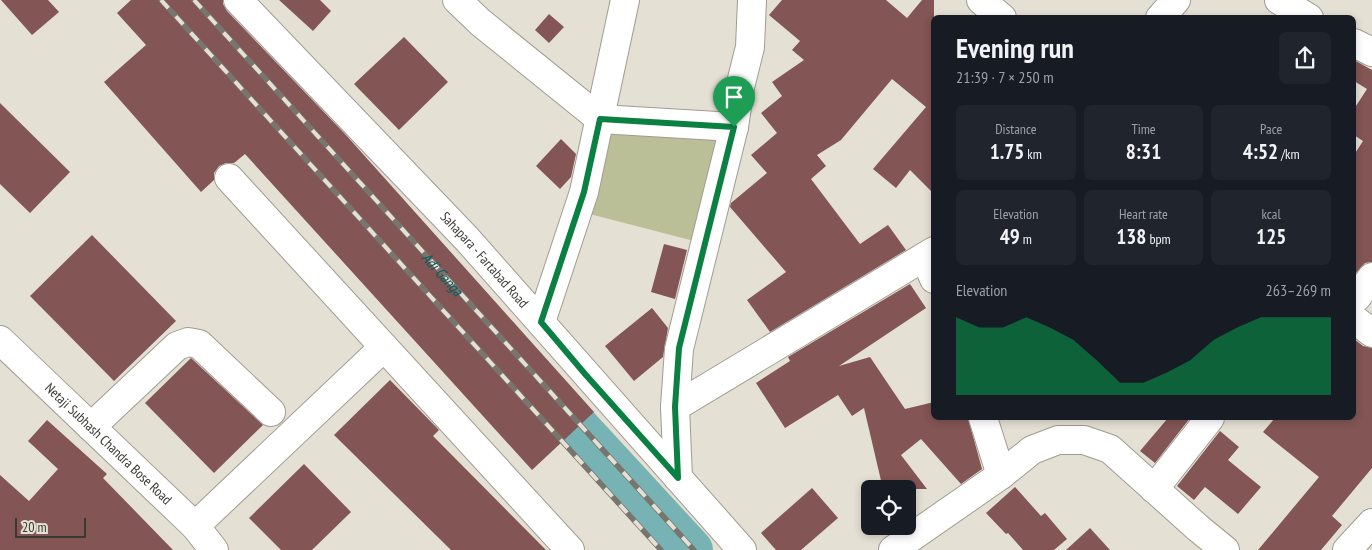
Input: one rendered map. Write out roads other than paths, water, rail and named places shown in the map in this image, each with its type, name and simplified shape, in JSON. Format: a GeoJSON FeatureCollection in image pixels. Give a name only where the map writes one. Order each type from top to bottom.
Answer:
{"type":"FeatureCollection","features":[{"type":"Feature","properties":{"kind":"street","name":"Sahapara - Fartabad Road"},"geometry":{"type":"LineString","coordinates":[[238,0],[467,239],[742,550]]}},
{"type":"Feature","properties":{"kind":"street"},"geometry":{"type":"LineString","coordinates":[[457,0],[480,22],[600,119],[734,127]]}},
{"type":"Feature","properties":{"kind":"street"},"geometry":{"type":"LineString","coordinates":[[541,322],[584,192],[624,0]]}},
{"type":"Feature","properties":{"kind":"street"},"geometry":{"type":"LineString","coordinates":[[678,478],[675,407],[679,348],[734,127],[740,87],[750,47],[752,0]]}},
{"type":"Feature","properties":{"kind":"street"},"geometry":{"type":"LineString","coordinates":[[981,0],[998,15]]}},
{"type":"Feature","properties":{"kind":"street"},"geometry":{"type":"LineString","coordinates":[[1163,15],[1176,0]]}},
{"type":"Feature","properties":{"kind":"street"},"geometry":{"type":"LineString","coordinates":[[1279,0],[1311,11]]}},
{"type":"Feature","properties":{"kind":"street"},"geometry":{"type":"LineString","coordinates":[[1356,45],[1372,52]]}},
{"type":"Feature","properties":{"kind":"street"},"geometry":{"type":"LineString","coordinates":[[229,178],[570,550]]}},
{"type":"Feature","properties":{"kind":"street"},"geometry":{"type":"LineString","coordinates":[[675,407],[931,262]]}},
{"type":"Feature","properties":{"kind":"street"},"geometry":{"type":"LineString","coordinates":[[1356,297],[1372,277]]}},
{"type":"Feature","properties":{"kind":"street"},"geometry":{"type":"LineString","coordinates":[[1356,321],[1372,334]]}},
{"type":"Feature","properties":{"kind":"street","name":"Netaji Subhash Chandra Bose Road"},"geometry":{"type":"LineString","coordinates":[[0,340],[194,526],[214,550]]}},
{"type":"Feature","properties":{"kind":"street"},"geometry":{"type":"LineString","coordinates":[[91,428],[177,346],[188,342],[199,344],[271,412]]}},
{"type":"Feature","properties":{"kind":"street"},"geometry":{"type":"LineString","coordinates":[[194,526],[384,347]]}},
{"type":"Feature","properties":{"kind":"street"},"geometry":{"type":"LineString","coordinates":[[984,420],[1001,475]]}},
{"type":"Feature","properties":{"kind":"street"},"geometry":{"type":"LineString","coordinates":[[1154,489],[1208,420]]}},
{"type":"Feature","properties":{"kind":"street"},"geometry":{"type":"LineString","coordinates":[[893,550],[1001,475],[1032,450],[1079,429],[1110,449],[1225,550]]}},
{"type":"Feature","properties":{"kind":"street"},"geometry":{"type":"LineString","coordinates":[[1347,550],[1372,523]]}},
{"type":"Feature","properties":{"kind":"waterway","name":"Adi Ganga"},"geometry":{"type":"LineString","coordinates":[[538,383],[692,550]]}},
{"type":"Feature","properties":{"kind":"railway"},"geometry":{"type":"LineString","coordinates":[[161,0],[661,550]]}},
{"type":"Feature","properties":{"kind":"railway"},"geometry":{"type":"LineString","coordinates":[[194,0],[694,550]]}}]}
